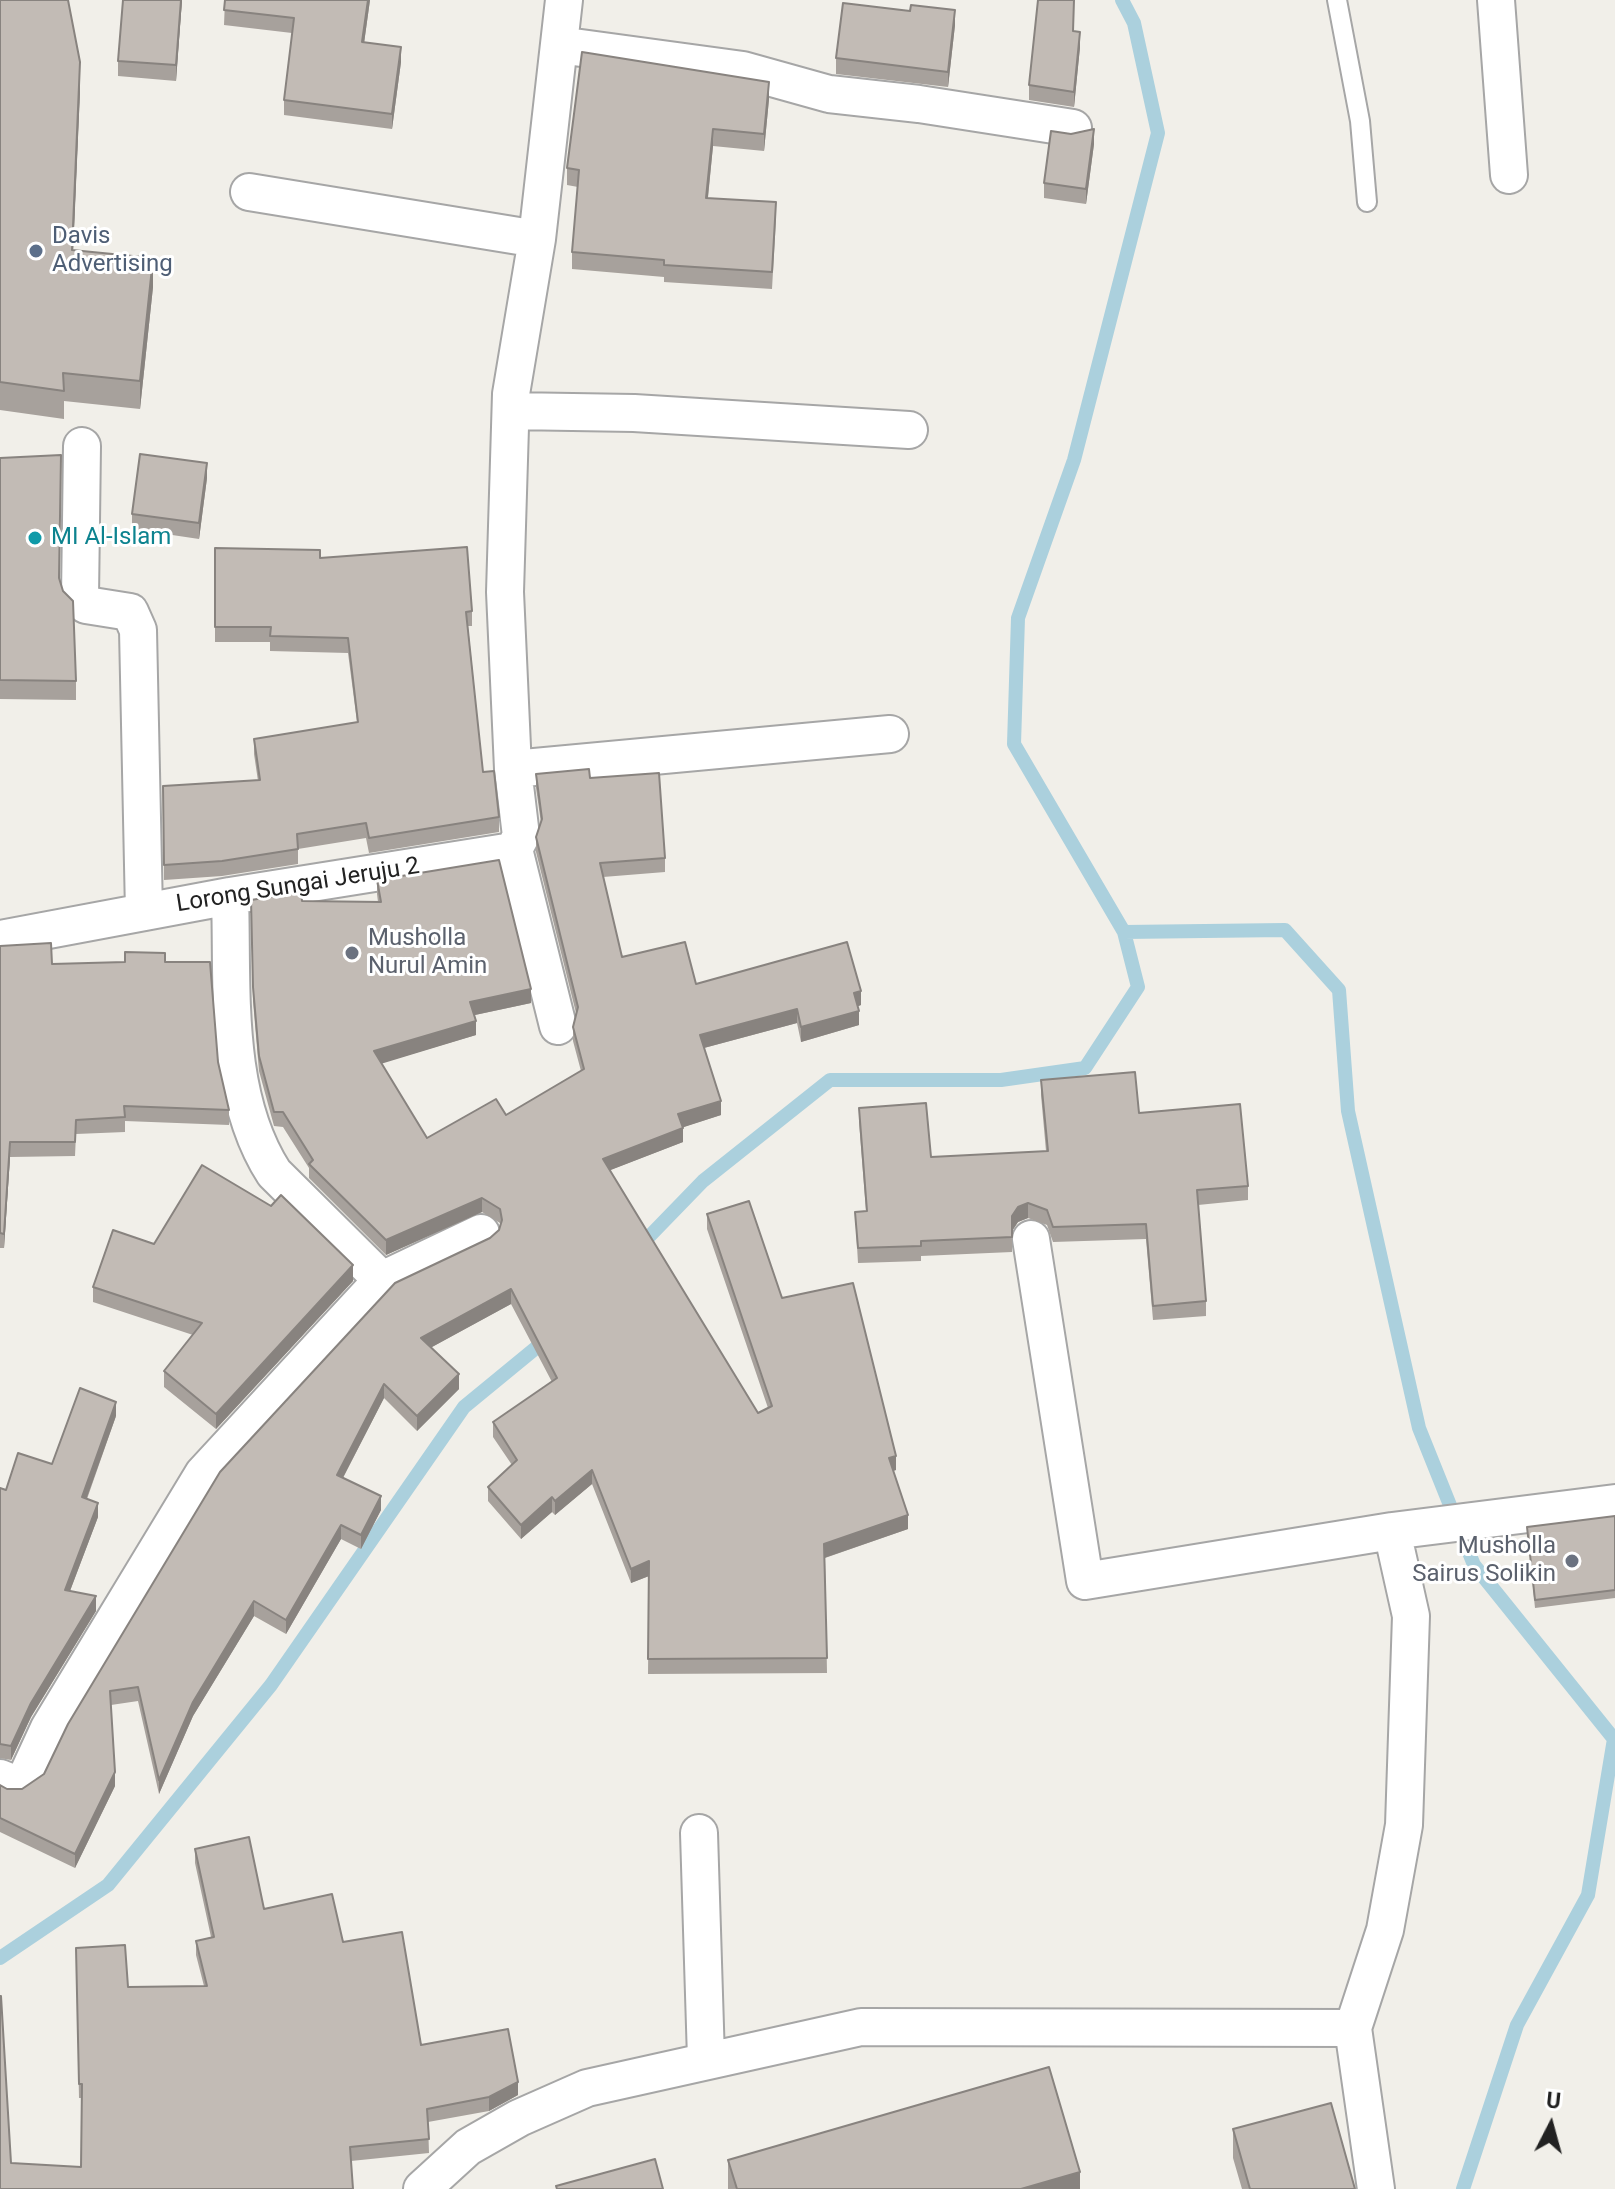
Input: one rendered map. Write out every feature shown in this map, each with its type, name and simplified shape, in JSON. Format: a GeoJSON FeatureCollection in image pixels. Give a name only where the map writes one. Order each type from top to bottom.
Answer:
{"type":"FeatureCollection","features":[{"type":"Feature","properties":{"kind":"street"},"geometry":{"type":"LineString","coordinates":[[558,1026],[514,849],[521,836],[513,769],[505,592],[511,411],[537,239],[564,0]]}},
{"type":"Feature","properties":{"kind":"street"},"geometry":{"type":"LineString","coordinates":[[1496,0],[1509,175]]}},
{"type":"Feature","properties":{"kind":"street"},"geometry":{"type":"LineString","coordinates":[[559,45],[743,70],[829,94],[919,104],[1073,128]]}},
{"type":"Feature","properties":{"kind":"street"},"geometry":{"type":"LineString","coordinates":[[249,192],[537,239]]}},
{"type":"Feature","properties":{"kind":"street"},"geometry":{"type":"LineString","coordinates":[[511,411],[634,413],[909,430]]}},
{"type":"Feature","properties":{"kind":"street"},"geometry":{"type":"LineString","coordinates":[[82,446],[80,597],[86,605],[130,612],[138,630],[144,912]]}},
{"type":"Feature","properties":{"kind":"street"},"geometry":{"type":"LineString","coordinates":[[513,769],[890,734]]}},
{"type":"Feature","properties":{"kind":"street","name":"Lorong Sungai Jeruju 2"},"geometry":{"type":"LineString","coordinates":[[0,939],[230,896],[514,849]]}},
{"type":"Feature","properties":{"kind":"street"},"geometry":{"type":"LineString","coordinates":[[230,896],[237,1061],[261,1153],[274,1173],[382,1280]]}},
{"type":"Feature","properties":{"kind":"street"},"geometry":{"type":"LineString","coordinates":[[0,1778],[15,1784],[25,1780],[49,1728],[203,1474],[382,1280],[481,1233]]}},
{"type":"Feature","properties":{"kind":"street"},"geometry":{"type":"LineString","coordinates":[[1031,1239],[1085,1581],[1392,1531],[1615,1503]]}},
{"type":"Feature","properties":{"kind":"street"},"geometry":{"type":"LineString","coordinates":[[1376,2189],[1353,2028],[1385,1930],[1404,1825],[1411,1616],[1392,1531]]}},
{"type":"Feature","properties":{"kind":"street"},"geometry":{"type":"LineString","coordinates":[[699,1833],[706,2059]]}},
{"type":"Feature","properties":{"kind":"street"},"geometry":{"type":"LineString","coordinates":[[422,2189],[468,2147],[519,2118],[587,2088],[706,2059],[861,2027],[1353,2028]]}},
{"type":"Feature","properties":{"kind":"lane"},"geometry":{"type":"LineString","coordinates":[[1337,0],[1360,121],[1367,202]]}},
{"type":"Feature","properties":{"kind":"building","name":"Davis Advertising"},"geometry":{"type":"Polygon","coordinates":[[[0,0],[68,0],[80,62],[72,250],[153,258],[140,381],[63,373],[64,391],[0,382],[0,0]]]}},
{"type":"Feature","properties":{"kind":"building"},"geometry":{"type":"Polygon","coordinates":[[[123,0],[181,0],[176,65],[118,61],[123,0]]]}},
{"type":"Feature","properties":{"kind":"building"},"geometry":{"type":"Polygon","coordinates":[[[225,0],[368,0],[362,42],[401,47],[392,114],[284,100],[294,18],[224,10],[225,0]]]}},
{"type":"Feature","properties":{"kind":"building"},"geometry":{"type":"Polygon","coordinates":[[[1038,0],[1074,0],[1073,31],[1080,32],[1074,92],[1029,85],[1038,0]]]}},
{"type":"Feature","properties":{"kind":"building"},"geometry":{"type":"Polygon","coordinates":[[[843,3],[910,11],[911,5],[955,10],[948,72],[836,58],[843,3]]]}},
{"type":"Feature","properties":{"kind":"building"},"geometry":{"type":"Polygon","coordinates":[[[582,52],[769,82],[764,134],[713,129],[706,198],[776,202],[772,272],[664,265],[664,260],[572,252],[579,170],[567,168],[582,52]]]}},
{"type":"Feature","properties":{"kind":"building"},"geometry":{"type":"Polygon","coordinates":[[[1094,129],[1086,189],[1044,183],[1051,131],[1071,134],[1094,129]]]}},
{"type":"Feature","properties":{"kind":"building"},"geometry":{"type":"Polygon","coordinates":[[[140,454],[207,463],[199,523],[132,514],[140,454]]]}},
{"type":"Feature","properties":{"kind":"building"},"geometry":{"type":"Polygon","coordinates":[[[61,455],[59,578],[63,591],[73,601],[76,681],[0,680],[0,458],[61,455]]]}},
{"type":"Feature","properties":{"kind":"building"},"geometry":{"type":"Polygon","coordinates":[[[467,547],[472,611],[466,612],[483,772],[494,771],[499,817],[369,838],[366,823],[297,834],[298,849],[222,861],[164,865],[163,786],[260,780],[254,739],[358,722],[348,638],[270,636],[271,627],[215,627],[215,548],[320,550],[320,558],[467,547]]]}},
{"type":"Feature","properties":{"kind":"building"},"geometry":{"type":"Polygon","coordinates":[[[589,769],[590,778],[659,773],[665,858],[600,863],[622,957],[685,942],[696,984],[847,942],[861,991],[854,993],[859,1011],[801,1027],[797,1009],[700,1035],[721,1101],[678,1114],[683,1128],[603,1159],[758,1413],[772,1406],[707,1214],[749,1201],[782,1298],[853,1283],[896,1456],[889,1458],[908,1515],[824,1544],[827,1658],[648,1659],[649,1561],[631,1569],[592,1470],[555,1501],[552,1497],[521,1525],[488,1487],[517,1460],[493,1422],[557,1378],[511,1289],[421,1338],[459,1374],[417,1416],[384,1384],[337,1475],[381,1496],[361,1535],[341,1525],[286,1620],[254,1601],[193,1702],[159,1780],[138,1687],[110,1691],[115,1772],[75,1854],[0,1818],[0,1785],[7,1789],[22,1789],[44,1774],[68,1724],[220,1472],[395,1283],[490,1238],[499,1230],[502,1220],[500,1209],[482,1198],[386,1240],[309,1164],[313,1160],[283,1112],[274,1112],[259,1056],[253,987],[251,900],[301,892],[302,901],[381,902],[377,880],[499,860],[531,989],[470,1002],[476,1021],[374,1051],[427,1138],[496,1099],[506,1115],[584,1069],[573,1027],[578,1007],[536,837],[542,819],[536,774],[589,769]]]}},
{"type":"Feature","properties":{"kind":"building"},"geometry":{"type":"Polygon","coordinates":[[[51,943],[52,964],[125,962],[125,952],[165,953],[165,962],[210,962],[218,1062],[229,1110],[124,1106],[125,1117],[76,1120],[75,1142],[10,1142],[4,1234],[0,1233],[0,946],[51,943]]]}},
{"type":"Feature","properties":{"kind":"building"},"geometry":{"type":"Polygon","coordinates":[[[1135,1072],[1139,1113],[1240,1104],[1248,1186],[1197,1190],[1206,1301],[1153,1306],[1146,1224],[1053,1227],[1047,1210],[1028,1203],[1018,1207],[1012,1216],[1012,1237],[921,1241],[921,1246],[858,1248],[855,1212],[867,1211],[859,1108],[926,1103],[931,1157],[1048,1151],[1041,1080],[1135,1072]]]}},
{"type":"Feature","properties":{"kind":"building"},"geometry":{"type":"Polygon","coordinates":[[[202,1165],[271,1206],[281,1195],[353,1265],[216,1414],[164,1371],[202,1323],[93,1287],[113,1230],[154,1244],[202,1165]]]}},
{"type":"Feature","properties":{"kind":"building"},"geometry":{"type":"Polygon","coordinates":[[[80,1388],[116,1402],[82,1497],[98,1503],[65,1590],[96,1596],[31,1703],[11,1746],[0,1744],[0,1488],[6,1490],[18,1453],[52,1464],[80,1388]]]}},
{"type":"Feature","properties":{"kind":"building","name":"Musholla Sairus Solikin"},"geometry":{"type":"Polygon","coordinates":[[[1615,1516],[1615,1590],[1535,1600],[1527,1527],[1615,1516]]]}},
{"type":"Feature","properties":{"kind":"building"},"geometry":{"type":"Polygon","coordinates":[[[249,1837],[264,1909],[332,1894],[343,1942],[402,1932],[421,2045],[508,2029],[518,2082],[489,2097],[427,2109],[429,2139],[350,2147],[353,2189],[0,2189],[0,1996],[11,2163],[81,2167],[82,2084],[79,2084],[76,1948],[125,1945],[128,1987],[207,1986],[196,1941],[214,1937],[195,1849],[249,1837]]]}},
{"type":"Feature","properties":{"kind":"building"},"geometry":{"type":"Polygon","coordinates":[[[1049,2067],[1080,2172],[1021,2189],[737,2189],[728,2160],[1049,2067]]]}},
{"type":"Feature","properties":{"kind":"building"},"geometry":{"type":"Polygon","coordinates":[[[1331,2103],[1355,2189],[1250,2189],[1233,2129],[1331,2103]]]}},
{"type":"Feature","properties":{"kind":"building"},"geometry":{"type":"Polygon","coordinates":[[[655,2159],[663,2189],[557,2189],[556,2186],[655,2159]]]}},
{"type":"Feature","properties":{"kind":"waterway"},"geometry":{"type":"LineString","coordinates":[[1122,0],[1134,23],[1158,133],[1074,460],[1018,618],[1014,744],[1124,932],[1285,930],[1339,990],[1348,1111],[1419,1428],[1474,1565],[1614,1739],[1588,1895],[1517,2025],[1463,2189]]}},
{"type":"Feature","properties":{"kind":"waterway"},"geometry":{"type":"LineString","coordinates":[[639,1247],[703,1181],[830,1080],[1001,1080],[1085,1068],[1138,987],[1124,932]]}},
{"type":"Feature","properties":{"kind":"waterway"},"geometry":{"type":"LineString","coordinates":[[0,1958],[108,1885],[271,1685],[464,1407],[548,1338]]}},
{"type":"Feature","properties":{"kind":"place","name":"Davis Advertising"},"geometry":{"type":"Point","coordinates":[36,251]}},
{"type":"Feature","properties":{"kind":"place","name":"MI Al-Islam"},"geometry":{"type":"Point","coordinates":[35,538]}},
{"type":"Feature","properties":{"kind":"place","name":"Musholla Nurul Amin"},"geometry":{"type":"Point","coordinates":[352,953]}},
{"type":"Feature","properties":{"kind":"place","name":"Musholla Sairus Solikin"},"geometry":{"type":"Point","coordinates":[1572,1561]}}]}
